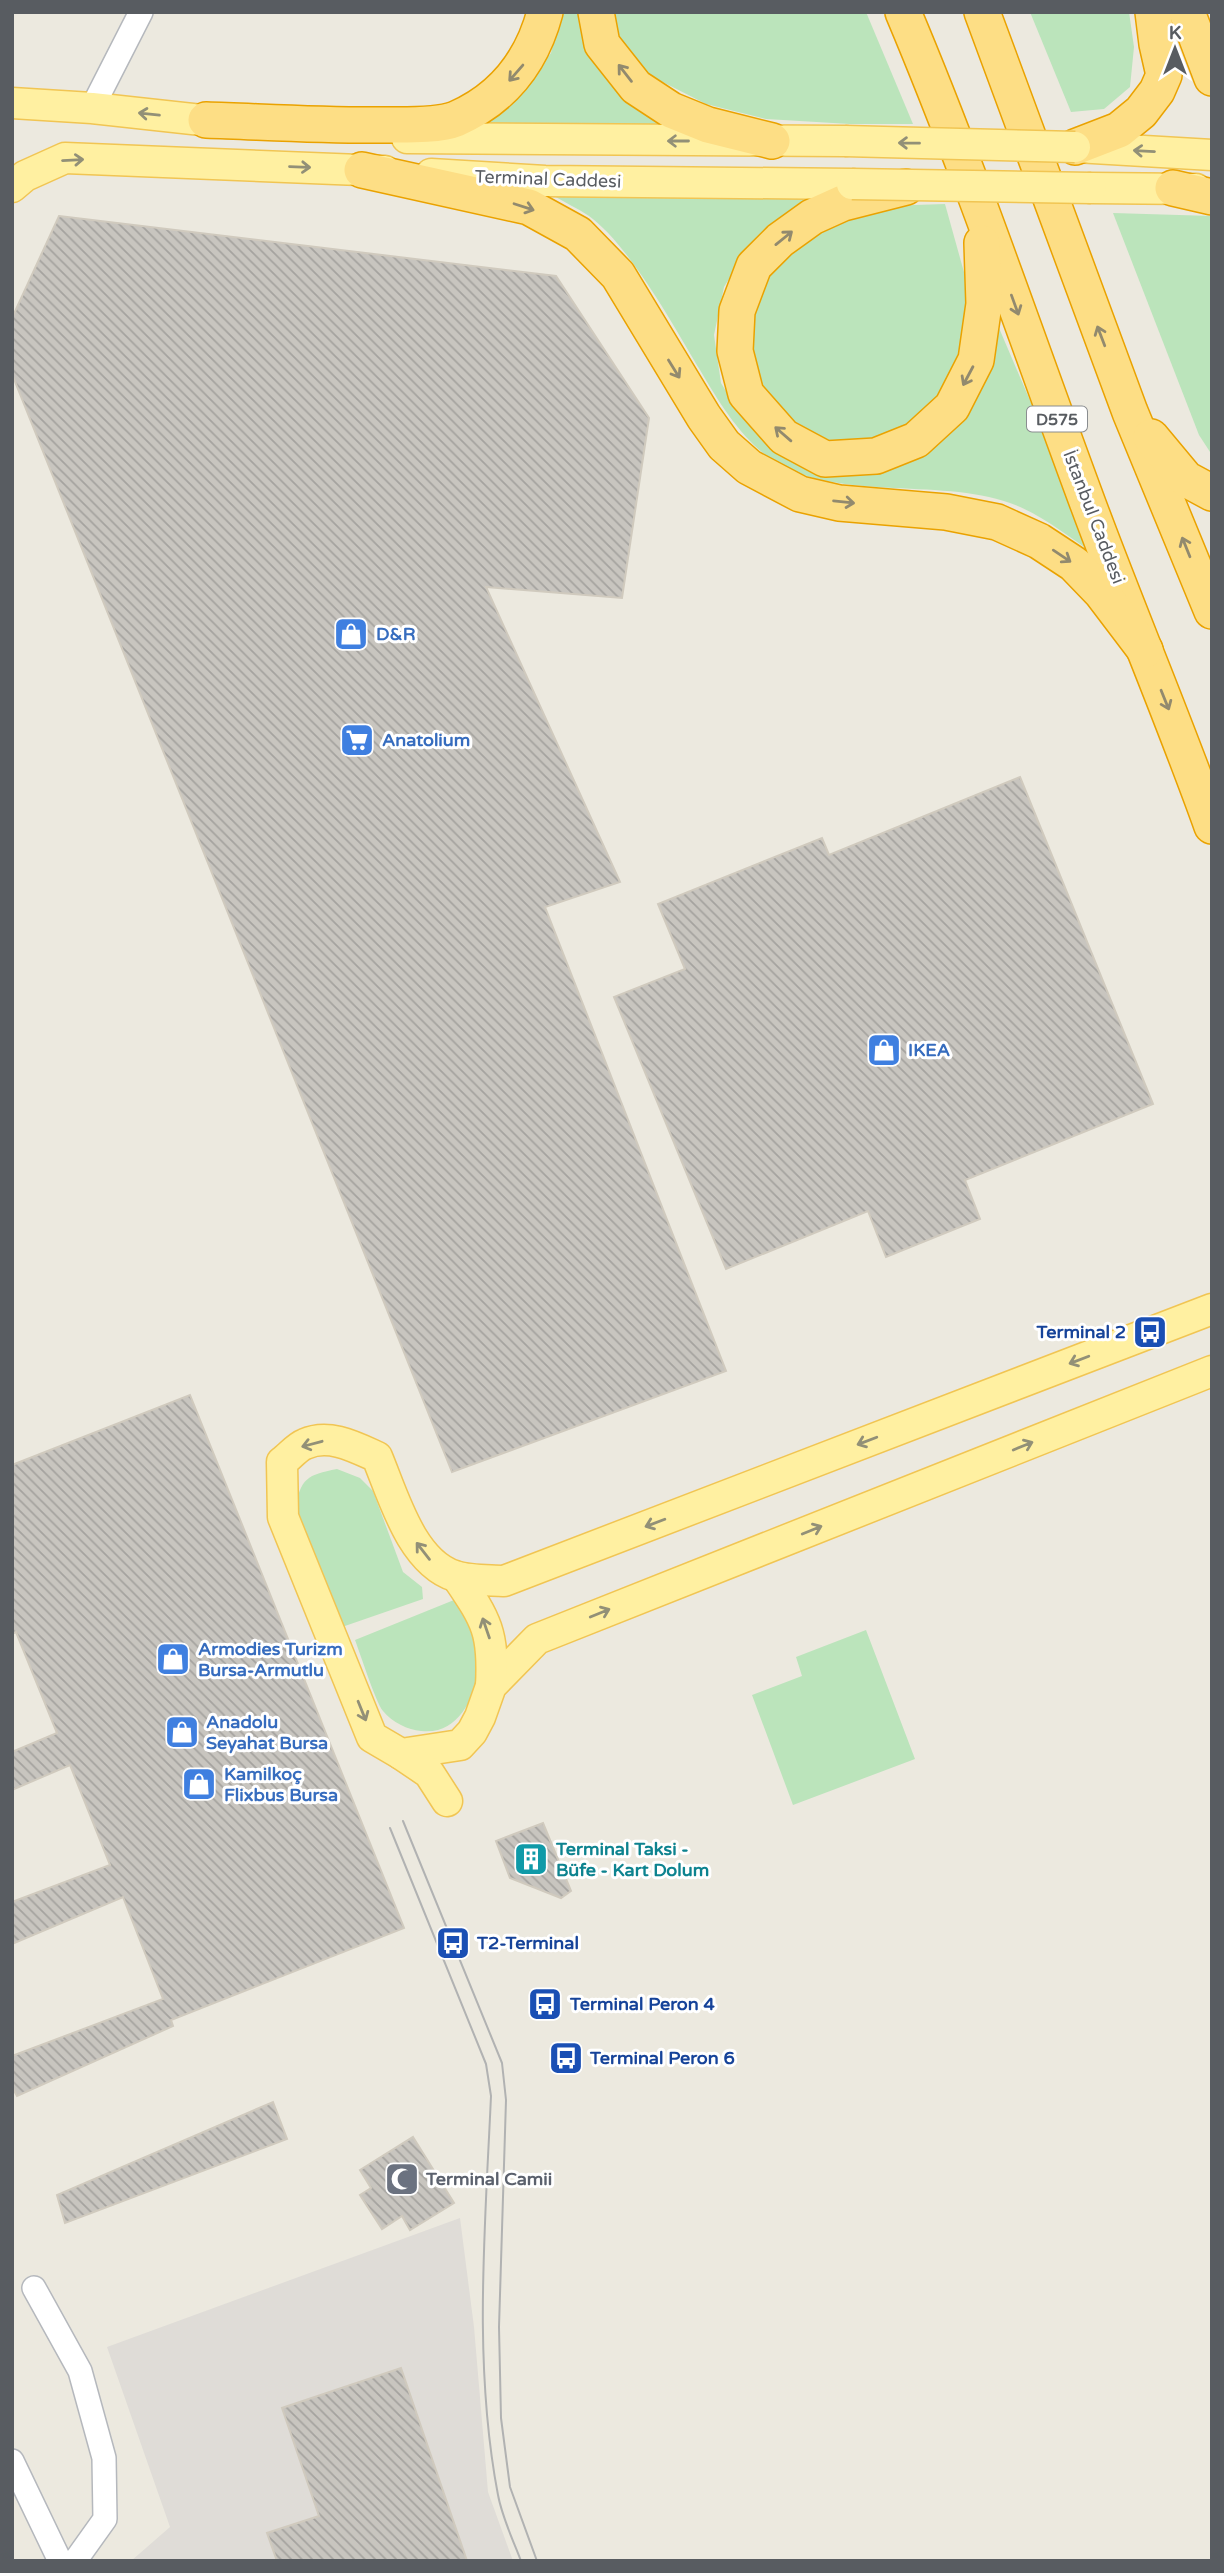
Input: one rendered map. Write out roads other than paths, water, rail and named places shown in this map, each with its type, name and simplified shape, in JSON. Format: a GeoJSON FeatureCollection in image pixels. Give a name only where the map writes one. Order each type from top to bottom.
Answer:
{"type":"FeatureCollection","features":[{"type":"Feature","properties":{"kind":"highway"},"geometry":{"type":"LineString","coordinates":[[206,120],[412,125],[455,119],[498,93],[523,66],[540,30],[545,12]]}},
{"type":"Feature","properties":{"kind":"highway"},"geometry":{"type":"LineString","coordinates":[[596,12],[602,44],[636,87],[671,110],[708,125],[772,141]]}},
{"type":"Feature","properties":{"kind":"highway"},"geometry":{"type":"LineString","coordinates":[[893,12],[939,97]]}},
{"type":"Feature","properties":{"kind":"highway","name":"İstanbul Caddesi"},"geometry":{"type":"LineString","coordinates":[[903,12],[939,97],[1099,534],[1212,826]]}},
{"type":"Feature","properties":{"kind":"highway"},"geometry":{"type":"LineString","coordinates":[[982,12],[1130,412],[1212,611]]}},
{"type":"Feature","properties":{"kind":"highway"},"geometry":{"type":"LineString","coordinates":[[989,12],[1018,110]]}},
{"type":"Feature","properties":{"kind":"highway"},"geometry":{"type":"LineString","coordinates":[[1075,147],[1119,130],[1141,112],[1157,91],[1164,75],[1153,12]]}},
{"type":"Feature","properties":{"kind":"highway"},"geometry":{"type":"LineString","coordinates":[[1187,12],[1212,78]]}},
{"type":"Feature","properties":{"kind":"highway"},"geometry":{"type":"LineString","coordinates":[[362,170],[529,207],[578,234],[618,275],[724,445],[749,467],[800,494],[839,503],[946,512],[997,522],[1039,541],[1074,564],[1101,592],[1145,650]]}},
{"type":"Feature","properties":{"kind":"highway"},"geometry":{"type":"LineString","coordinates":[[915,185],[848,193],[812,217],[780,240],[754,266],[737,311],[735,351],[747,394],[784,437],[825,458],[876,456],[916,440],[952,407],[976,360],[984,304],[980,212]]}},
{"type":"Feature","properties":{"kind":"highway"},"geometry":{"type":"LineString","coordinates":[[1173,188],[1212,197]]}},
{"type":"Feature","properties":{"kind":"highway"},"geometry":{"type":"LineString","coordinates":[[1130,412],[1186,479],[1212,494]]}},
{"type":"Feature","properties":{"kind":"main road","name":"Terminal Caddesi"},"geometry":{"type":"LineString","coordinates":[[12,103],[92,108],[320,134],[447,139],[845,141],[1075,147],[1212,155]]}},
{"type":"Feature","properties":{"kind":"main road","name":"Terminal Caddesi"},"geometry":{"type":"LineString","coordinates":[[12,187],[25,176],[65,158],[848,193]]}},
{"type":"Feature","properties":{"kind":"main road"},"geometry":{"type":"LineString","coordinates":[[915,185],[1212,189]]}},
{"type":"Feature","properties":{"kind":"main road"},"geometry":{"type":"LineString","coordinates":[[457,1577],[478,1608],[489,1631],[493,1656],[491,1686],[480,1717],[472,1732],[460,1745],[447,1772],[447,1801],[429,1773],[372,1737],[283,1517],[282,1462],[304,1444],[328,1440],[350,1444],[377,1457],[408,1531],[426,1558],[444,1572],[457,1577],[503,1581],[1212,1309]]}},
{"type":"Feature","properties":{"kind":"main road"},"geometry":{"type":"LineString","coordinates":[[491,1686],[537,1639],[1212,1371]]}},
{"type":"Feature","properties":{"kind":"main road"},"geometry":{"type":"LineString","coordinates":[[401,1754],[460,1745]]}},
{"type":"Feature","properties":{"kind":"street"},"geometry":{"type":"LineString","coordinates":[[92,108],[141,12]]}},
{"type":"Feature","properties":{"kind":"street"},"geometry":{"type":"LineString","coordinates":[[12,2461],[76,2559],[106,2519],[104,2458],[80,2371],[34,2288]]}},
{"type":"Feature","properties":{"kind":"tram line"},"geometry":{"type":"LineString","coordinates":[[403,1821],[502,2063],[506,2100],[499,2327],[501,2418],[510,2487],[537,2561]]}},
{"type":"Feature","properties":{"kind":"tram line"},"geometry":{"type":"LineString","coordinates":[[390,1828],[486,2064],[491,2096],[483,2296],[486,2396],[498,2495],[521,2561]]}},
{"type":"Feature","properties":{"kind":"place","name":"D&R"},"geometry":{"type":"Point","coordinates":[351,634]}},
{"type":"Feature","properties":{"kind":"place","name":"Anatolium"},"geometry":{"type":"Point","coordinates":[357,740]}},
{"type":"Feature","properties":{"kind":"place","name":"IKEA"},"geometry":{"type":"Point","coordinates":[884,1050]}},
{"type":"Feature","properties":{"kind":"place","name":"Terminal 2"},"geometry":{"type":"Point","coordinates":[1150,1332]}},
{"type":"Feature","properties":{"kind":"place","name":"Armodies Turizm Bursa-Armutlu"},"geometry":{"type":"Point","coordinates":[173,1659]}},
{"type":"Feature","properties":{"kind":"place","name":"Anadolu Seyahat Bursa"},"geometry":{"type":"Point","coordinates":[182,1732]}},
{"type":"Feature","properties":{"kind":"place","name":"Kamilkoç Flixbus Bursa"},"geometry":{"type":"Point","coordinates":[199,1784]}},
{"type":"Feature","properties":{"kind":"place","name":"Terminal Taksi - Büfe - Kart Dolum"},"geometry":{"type":"Point","coordinates":[531,1859]}},
{"type":"Feature","properties":{"kind":"place","name":"T2-Terminal"},"geometry":{"type":"Point","coordinates":[453,1943]}},
{"type":"Feature","properties":{"kind":"place","name":"Terminal Peron 4"},"geometry":{"type":"Point","coordinates":[545,2004]}},
{"type":"Feature","properties":{"kind":"place","name":"Terminal Peron 6"},"geometry":{"type":"Point","coordinates":[566,2058]}},
{"type":"Feature","properties":{"kind":"place","name":"Terminal Camii"},"geometry":{"type":"Point","coordinates":[402,2179]}}]}
